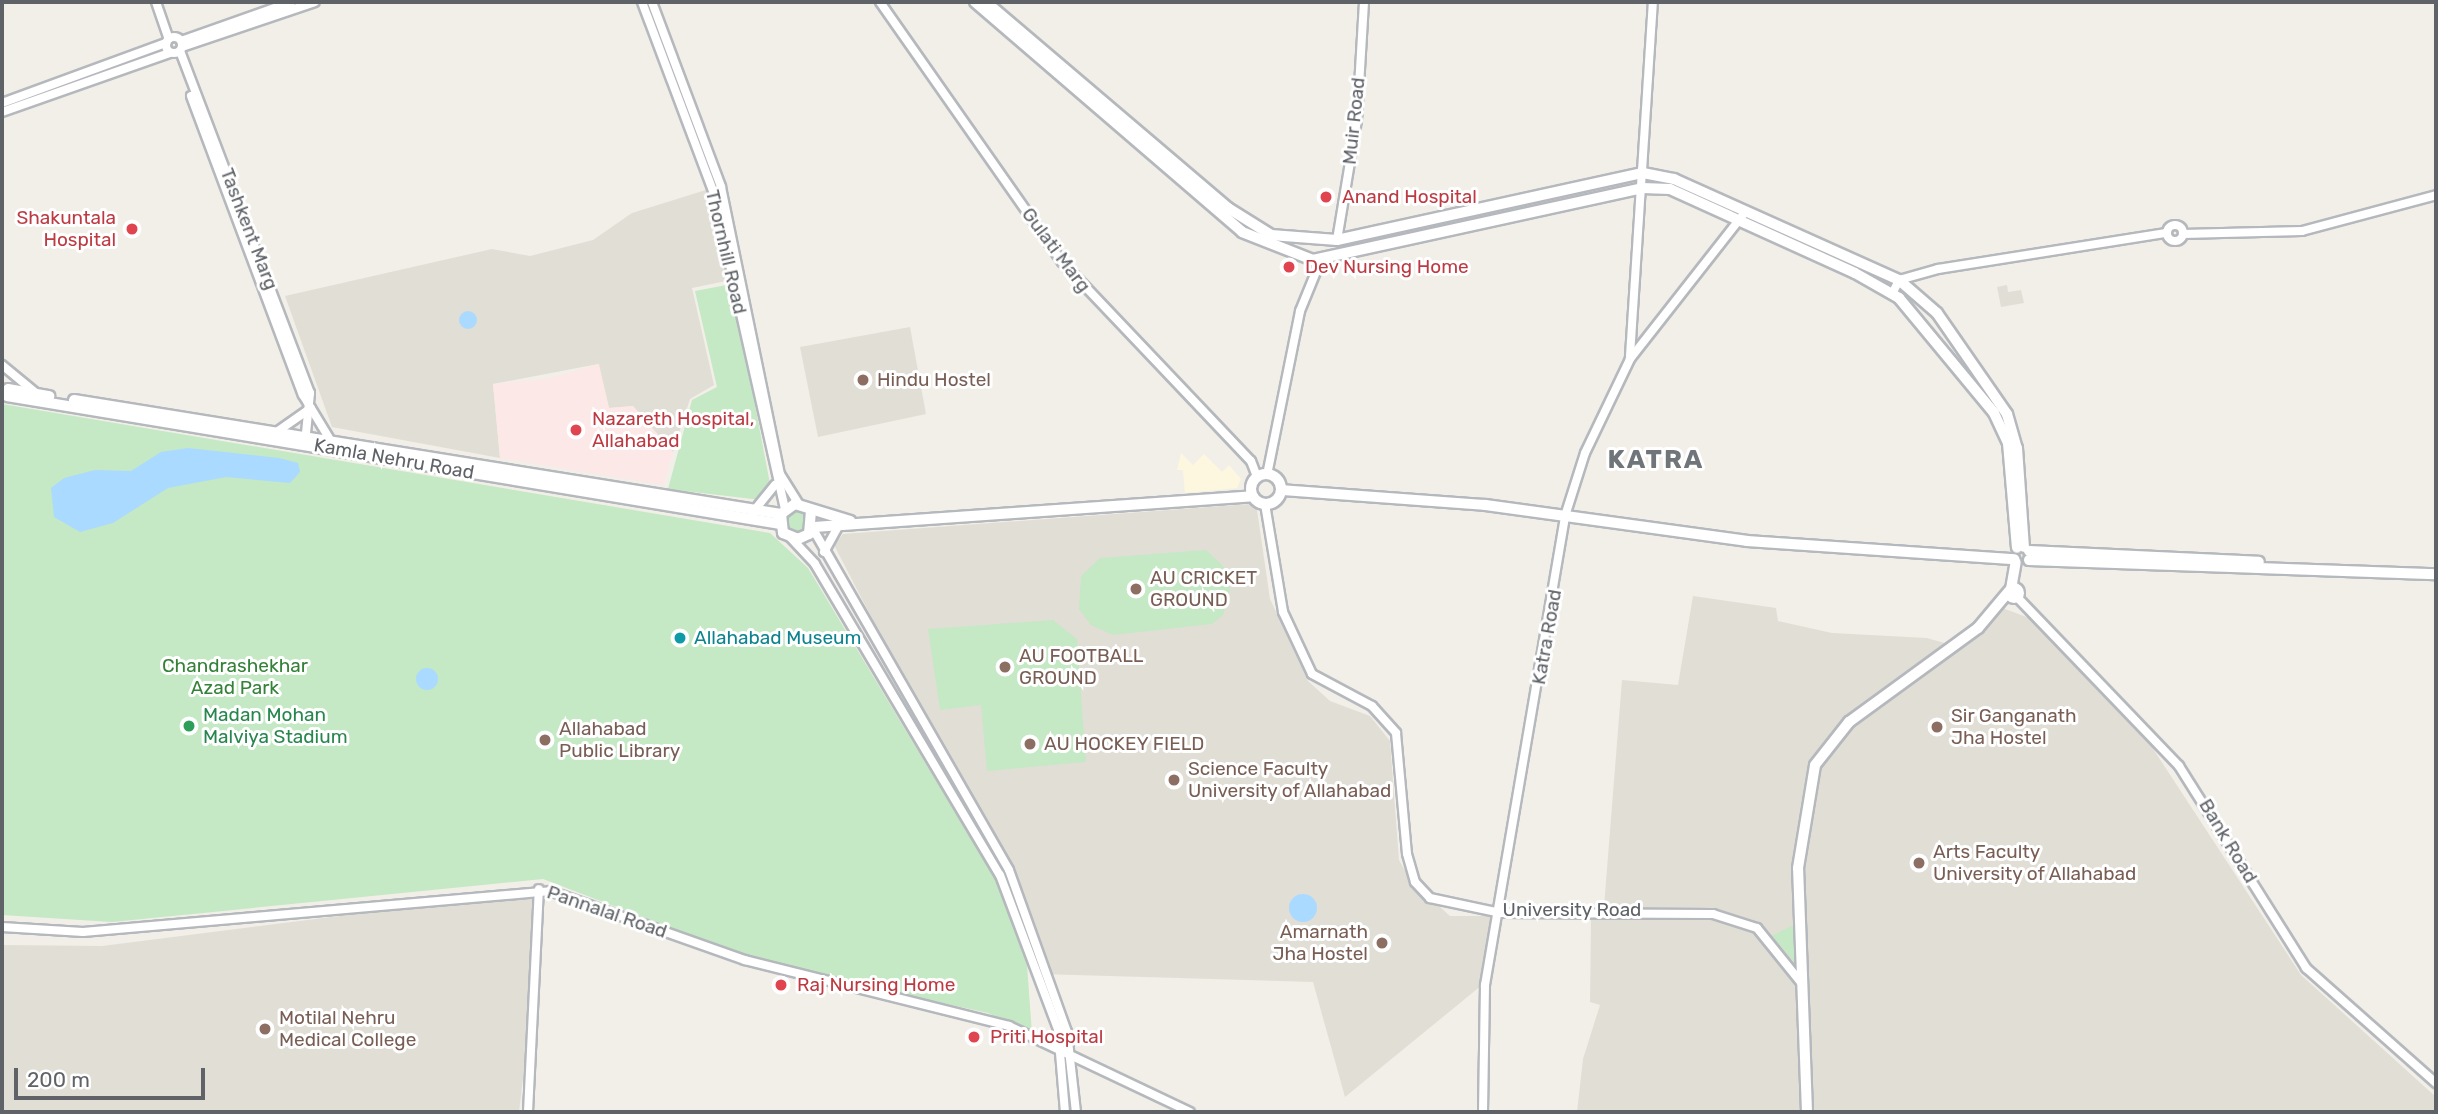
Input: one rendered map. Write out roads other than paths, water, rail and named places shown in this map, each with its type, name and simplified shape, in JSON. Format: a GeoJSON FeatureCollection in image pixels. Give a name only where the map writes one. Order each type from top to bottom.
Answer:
{"type":"FeatureCollection","features":[{"type":"Feature","properties":{"kind":"main road"},"geometry":{"type":"LineString","coordinates":[[975,2],[1242,232],[1317,261],[1343,257],[1385,241],[1642,188],[1670,189],[1899,280],[1937,313],[2007,414],[2017,449],[2021,555],[2014,593],[1998,602],[1978,628],[1849,722],[1815,765],[1798,868],[1807,1112]]}},
{"type":"Feature","properties":{"kind":"main road"},"geometry":{"type":"LineString","coordinates":[[986,2],[1228,208],[1272,235],[1311,241],[1341,239],[1643,173],[1674,178],[1892,294],[1928,327],[1994,413],[2008,443],[2021,555]]}},
{"type":"Feature","properties":{"kind":"main road"},"geometry":{"type":"LineString","coordinates":[[1341,239],[1349,252],[1343,257]]}},
{"type":"Feature","properties":{"kind":"main road"},"geometry":{"type":"LineString","coordinates":[[1311,241],[1306,247],[1317,261]]}},
{"type":"Feature","properties":{"kind":"main road","name":"Kamla Nehru Road"},"geometry":{"type":"LineString","coordinates":[[5,391],[278,431],[306,439],[329,439],[782,516]]}},
{"type":"Feature","properties":{"kind":"main road","name":"Kamla Nehru Road"},"geometry":{"type":"LineString","coordinates":[[5,391],[782,516]]}},
{"type":"Feature","properties":{"kind":"main road"},"geometry":{"type":"LineString","coordinates":[[1253,496],[1262,476],[1281,490],[1564,516],[1747,541],[1995,557],[2021,555],[2436,567]]}},
{"type":"Feature","properties":{"kind":"main road"},"geometry":{"type":"LineString","coordinates":[[861,523],[811,511],[799,504],[782,516],[791,538],[813,528],[861,523],[1253,496],[1265,504],[1281,490]]}},
{"type":"Feature","properties":{"kind":"main road"},"geometry":{"type":"LineString","coordinates":[[811,511],[813,528]]}},
{"type":"Feature","properties":{"kind":"main road"},"geometry":{"type":"LineString","coordinates":[[2021,555],[2436,574]]}},
{"type":"Feature","properties":{"kind":"street","name":"Tashkent Marg"},"geometry":{"type":"LineString","coordinates":[[156,2],[311,408],[329,439]]}},
{"type":"Feature","properties":{"kind":"street","name":"Tashkent Marg"},"geometry":{"type":"LineString","coordinates":[[161,2],[175,46]]}},
{"type":"Feature","properties":{"kind":"street"},"geometry":{"type":"LineString","coordinates":[[2,111],[291,2]]}},
{"type":"Feature","properties":{"kind":"street"},"geometry":{"type":"LineString","coordinates":[[2,103],[315,2]]}},
{"type":"Feature","properties":{"kind":"street","name":"Thornhill Road"},"geometry":{"type":"LineString","coordinates":[[642,2],[714,194],[782,516]]}},
{"type":"Feature","properties":{"kind":"street","name":"Thornhill Road"},"geometry":{"type":"LineString","coordinates":[[652,2],[721,187],[780,474],[799,504]]}},
{"type":"Feature","properties":{"kind":"street","name":"Gulati Marg"},"geometry":{"type":"LineString","coordinates":[[880,2],[1062,262],[1251,461],[1262,476]]}},
{"type":"Feature","properties":{"kind":"street","name":"Muir Road"},"geometry":{"type":"LineString","coordinates":[[1341,239],[1357,120],[1364,2]]}},
{"type":"Feature","properties":{"kind":"street"},"geometry":{"type":"LineString","coordinates":[[1630,359],[1653,2]]}},
{"type":"Feature","properties":{"kind":"street"},"geometry":{"type":"LineString","coordinates":[[1892,294],[1899,280],[2166,233],[2175,224],[2183,234],[2302,231],[2436,195]]}},
{"type":"Feature","properties":{"kind":"street","name":"Katra Road"},"geometry":{"type":"LineString","coordinates":[[1483,1112],[1485,985],[1501,913],[1564,516],[1585,453],[1630,359],[1743,216]]}},
{"type":"Feature","properties":{"kind":"street"},"geometry":{"type":"LineString","coordinates":[[1262,476],[1300,311],[1317,261]]}},
{"type":"Feature","properties":{"kind":"street"},"geometry":{"type":"LineString","coordinates":[[2,365],[37,394]]}},
{"type":"Feature","properties":{"kind":"street"},"geometry":{"type":"LineString","coordinates":[[278,431],[311,408]]}},
{"type":"Feature","properties":{"kind":"street"},"geometry":{"type":"LineString","coordinates":[[306,439],[311,408]]}},
{"type":"Feature","properties":{"kind":"street"},"geometry":{"type":"LineString","coordinates":[[752,512],[775,485]]}},
{"type":"Feature","properties":{"kind":"street","name":"University Road"},"geometry":{"type":"LineString","coordinates":[[1265,504],[1283,612],[1312,674],[1372,706],[1396,733],[1415,882],[1430,898],[1501,913],[1557,908],[1713,914],[1757,928],[1804,986]]}},
{"type":"Feature","properties":{"kind":"street"},"geometry":{"type":"LineString","coordinates":[[824,557],[839,525]]}},
{"type":"Feature","properties":{"kind":"street"},"geometry":{"type":"LineString","coordinates":[[813,528],[824,557],[1009,870],[1071,1051],[1076,1112]]}},
{"type":"Feature","properties":{"kind":"street"},"geometry":{"type":"LineString","coordinates":[[791,538],[816,564],[974,825],[1016,914],[1061,1048],[1065,1112]]}},
{"type":"Feature","properties":{"kind":"street","name":"Bank Road"},"geometry":{"type":"LineString","coordinates":[[2014,593],[2179,766],[2306,968],[2436,1083]]}},
{"type":"Feature","properties":{"kind":"street"},"geometry":{"type":"LineString","coordinates":[[528,1112],[539,889]]}},
{"type":"Feature","properties":{"kind":"street","name":"Pannalal Road"},"geometry":{"type":"LineString","coordinates":[[2,927],[83,932],[539,889],[745,960],[993,1021],[1071,1051],[1190,1112]]}},
{"type":"Feature","properties":{"kind":"water"},"geometry":{"type":"Polygon","coordinates":[[[468,311],[474,314],[477,320],[474,326],[468,329],[462,326],[459,320],[462,314],[468,311]]]}},
{"type":"Feature","properties":{"kind":"water"},"geometry":{"type":"Polygon","coordinates":[[[188,448],[279,458],[298,463],[300,472],[290,483],[226,477],[168,488],[113,523],[80,532],[54,517],[51,488],[64,478],[95,470],[131,471],[161,452],[188,448]]]}},
{"type":"Feature","properties":{"kind":"water"},"geometry":{"type":"Polygon","coordinates":[[[427,668],[435,671],[438,679],[435,687],[427,690],[419,687],[416,679],[419,671],[427,668]]]}},
{"type":"Feature","properties":{"kind":"water"},"geometry":{"type":"Polygon","coordinates":[[[1303,894],[1313,898],[1317,908],[1313,918],[1303,922],[1293,918],[1289,908],[1293,898],[1303,894]]]}},
{"type":"Feature","properties":{"kind":"place","name":"Anand Hospital"},"geometry":{"type":"Point","coordinates":[1326,197]}},
{"type":"Feature","properties":{"kind":"place","name":"Shakuntala Hospital"},"geometry":{"type":"Point","coordinates":[132,229]}},
{"type":"Feature","properties":{"kind":"place","name":"Dev Nursing Home"},"geometry":{"type":"Point","coordinates":[1289,267]}},
{"type":"Feature","properties":{"kind":"place","name":"Hindu Hostel"},"geometry":{"type":"Point","coordinates":[863,380]}},
{"type":"Feature","properties":{"kind":"place","name":"Nazareth Hospital, Allahabad"},"geometry":{"type":"Point","coordinates":[576,430]}},
{"type":"Feature","properties":{"kind":"place","name":"AU CRICKET GROUND"},"geometry":{"type":"Point","coordinates":[1136,589]}},
{"type":"Feature","properties":{"kind":"place","name":"Allahabad Museum"},"geometry":{"type":"Point","coordinates":[680,638]}},
{"type":"Feature","properties":{"kind":"place","name":"AU FOOTBALL GROUND"},"geometry":{"type":"Point","coordinates":[1005,667]}},
{"type":"Feature","properties":{"kind":"place","name":"Madan Mohan Malviya Stadium"},"geometry":{"type":"Point","coordinates":[189,726]}},
{"type":"Feature","properties":{"kind":"place","name":"Sir Ganganath Jha Hostel"},"geometry":{"type":"Point","coordinates":[1937,727]}},
{"type":"Feature","properties":{"kind":"place","name":"Allahabad Public Library"},"geometry":{"type":"Point","coordinates":[545,740]}},
{"type":"Feature","properties":{"kind":"place","name":"AU HOCKEY FIELD"},"geometry":{"type":"Point","coordinates":[1030,744]}},
{"type":"Feature","properties":{"kind":"place","name":"Science Faculty University of Allahabad"},"geometry":{"type":"Point","coordinates":[1174,780]}},
{"type":"Feature","properties":{"kind":"place","name":"Arts Faculty University of Allahabad"},"geometry":{"type":"Point","coordinates":[1919,863]}},
{"type":"Feature","properties":{"kind":"place","name":"Amarnath Jha Hostel"},"geometry":{"type":"Point","coordinates":[1382,943]}},
{"type":"Feature","properties":{"kind":"place","name":"Raj Nursing Home"},"geometry":{"type":"Point","coordinates":[781,985]}},
{"type":"Feature","properties":{"kind":"place","name":"Motilal Nehru Medical College"},"geometry":{"type":"Point","coordinates":[265,1029]}},
{"type":"Feature","properties":{"kind":"place","name":"Priti Hospital"},"geometry":{"type":"Point","coordinates":[974,1037]}},
{"type":"Feature","properties":{"kind":"district","name":"KATRA"},"geometry":{"type":"Point","coordinates":[1656,460]}},
{"type":"Feature","properties":{"kind":"park label","name":"Chandrashekhar Azad Park"},"geometry":{"type":"Point","coordinates":[235,677]}}]}
